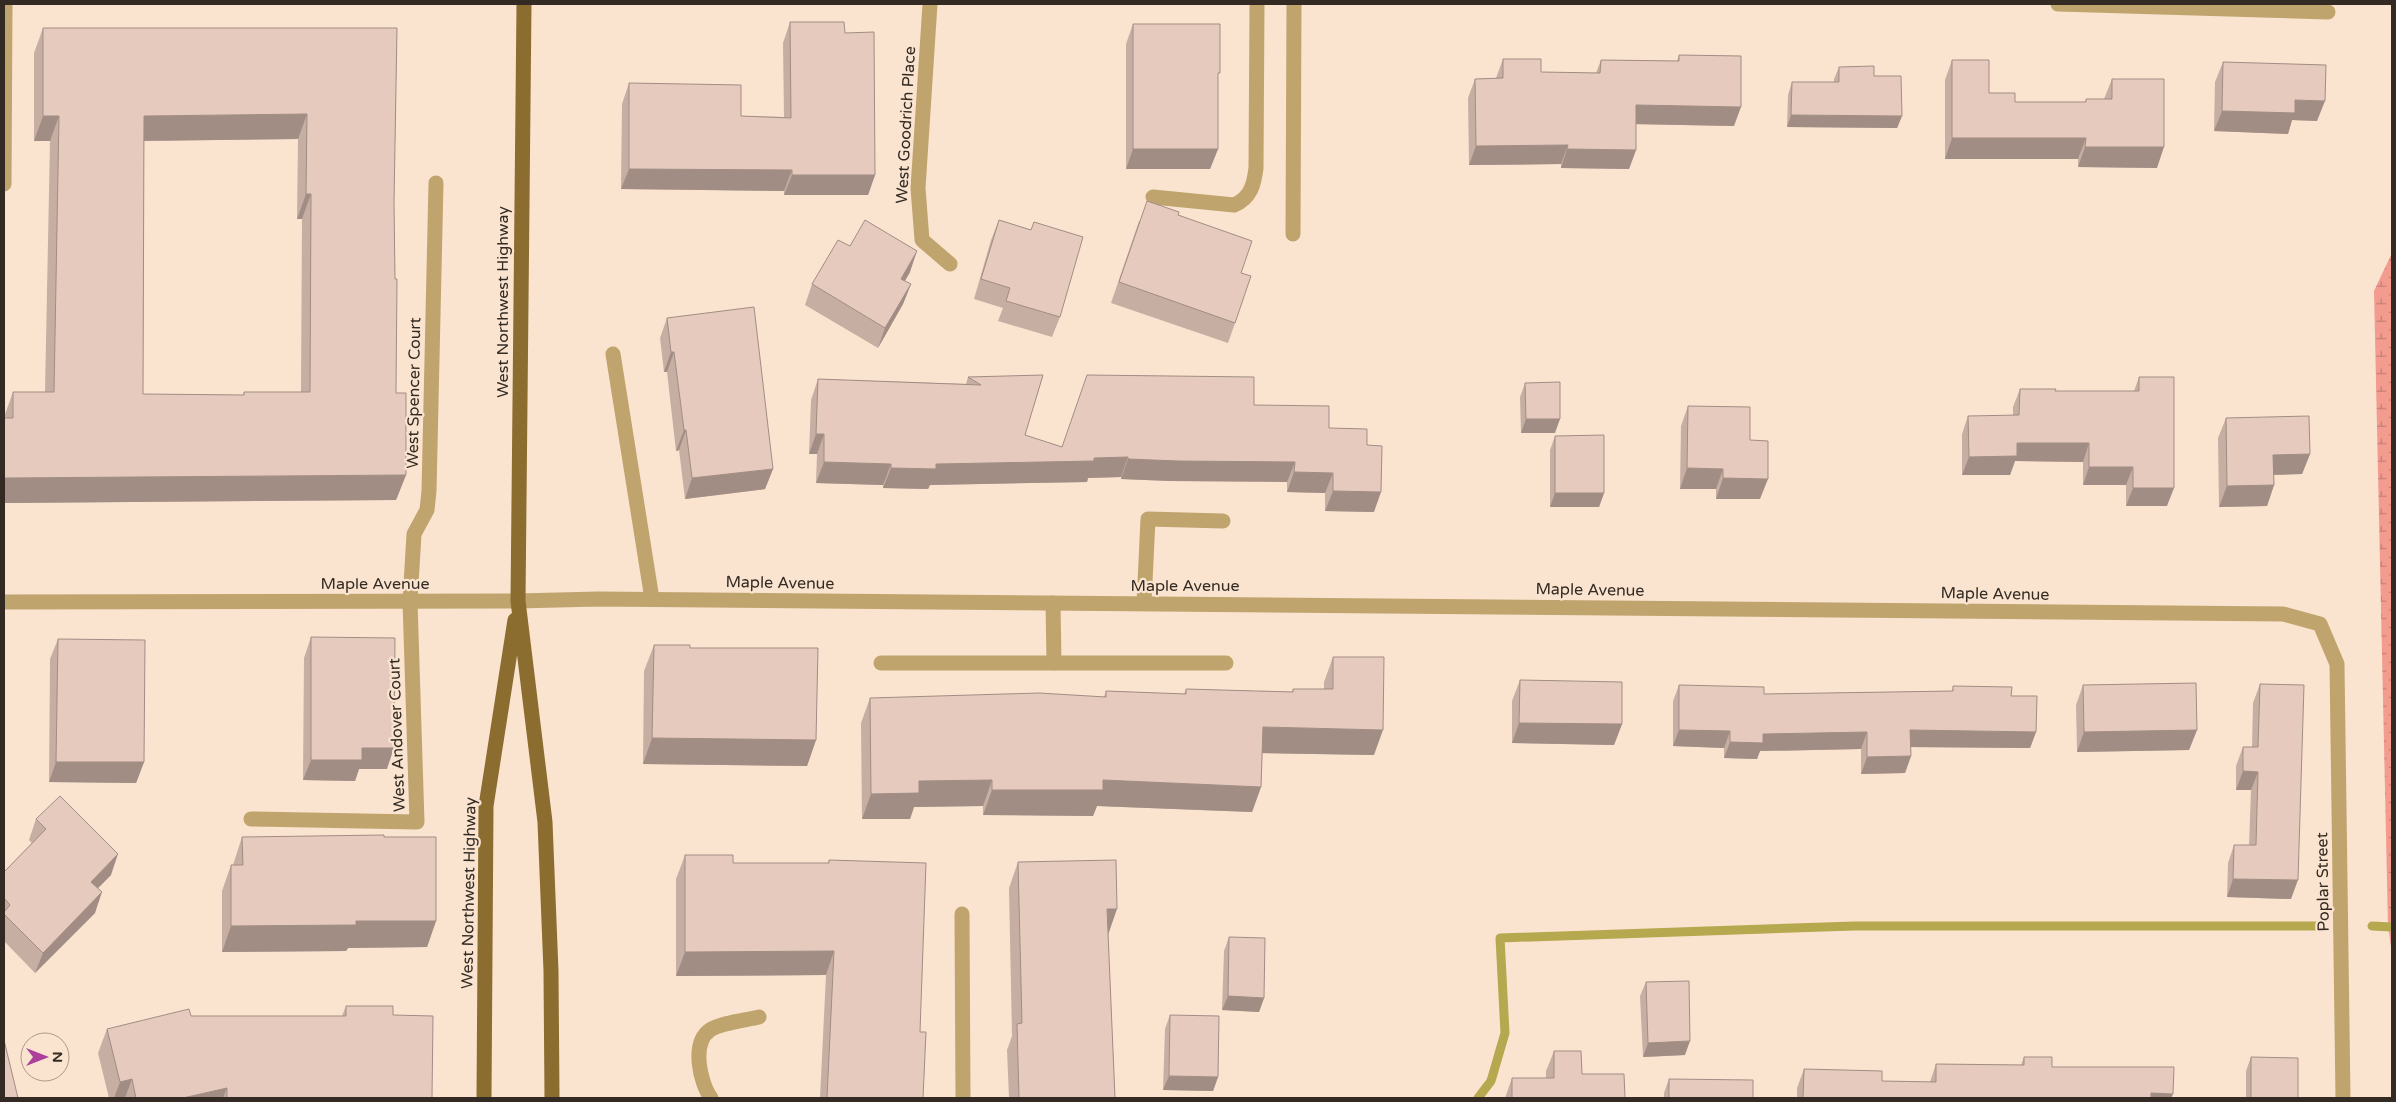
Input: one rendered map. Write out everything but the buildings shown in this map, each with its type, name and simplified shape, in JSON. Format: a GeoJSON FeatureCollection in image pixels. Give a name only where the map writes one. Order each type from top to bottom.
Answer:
{"type":"FeatureCollection","features":[{"type":"Feature","properties":{"kind":"main road","name":"West Northwest Highway"},"geometry":{"type":"LineString","coordinates":[[524,4],[518,601],[544,822],[551,971],[552,1098]]}},
{"type":"Feature","properties":{"kind":"main road","name":"West Northwest Highway"},"geometry":{"type":"LineString","coordinates":[[484,1098],[486,806],[518,601]]}},
{"type":"Feature","properties":{"kind":"street"},"geometry":{"type":"LineString","coordinates":[[4,184],[5,4]]}},
{"type":"Feature","properties":{"kind":"street","name":"West Goodrich Place"},"geometry":{"type":"LineString","coordinates":[[930,4],[918,188],[922,240],[950,264]]}},
{"type":"Feature","properties":{"kind":"street"},"geometry":{"type":"LineString","coordinates":[[1153,197],[1234,205],[1242,202],[1248,195],[1254,182],[1256,168],[1257,4]]}},
{"type":"Feature","properties":{"kind":"street"},"geometry":{"type":"LineString","coordinates":[[1293,234],[1294,4]]}},
{"type":"Feature","properties":{"kind":"street"},"geometry":{"type":"LineString","coordinates":[[2058,4],[2328,12]]}},
{"type":"Feature","properties":{"kind":"street","name":"West Spencer Court"},"geometry":{"type":"LineString","coordinates":[[410,601],[414,534],[427,510],[429,491],[436,183]]}},
{"type":"Feature","properties":{"kind":"street"},"geometry":{"type":"LineString","coordinates":[[613,354],[652,599]]}},
{"type":"Feature","properties":{"kind":"street"},"geometry":{"type":"LineString","coordinates":[[1144,604],[1148,519],[1223,521]]}},
{"type":"Feature","properties":{"kind":"street","name":"Maple Avenue"},"geometry":{"type":"LineString","coordinates":[[4,602],[652,599],[2282,614],[2320,624],[2337,664]]}},
{"type":"Feature","properties":{"kind":"street","name":"West Andover Court"},"geometry":{"type":"LineString","coordinates":[[251,819],[418,822],[410,601]]}},
{"type":"Feature","properties":{"kind":"street"},"geometry":{"type":"LineString","coordinates":[[1053,603],[1054,663]]}},
{"type":"Feature","properties":{"kind":"street"},"geometry":{"type":"LineString","coordinates":[[881,663],[1226,663]]}},
{"type":"Feature","properties":{"kind":"street","name":"Poplar Street"},"geometry":{"type":"LineString","coordinates":[[2337,664],[2344,1098]]}},
{"type":"Feature","properties":{"kind":"street"},"geometry":{"type":"LineString","coordinates":[[962,914],[963,1098]]}},
{"type":"Feature","properties":{"kind":"street"},"geometry":{"type":"LineString","coordinates":[[711,1098],[700,1071],[700,1046],[705,1036],[710,1029],[759,1017]]}},
{"type":"Feature","properties":{"kind":"green space"},"geometry":{"type":"Polygon","coordinates":[[[2392,253],[2392,953],[2388,926],[2374,291],[2392,253]]]}},
{"type":"Feature","properties":{"kind":"waterway"},"geometry":{"type":"LineString","coordinates":[[1478,1098],[1491,1081],[1505,1033],[1500,938],[1854,926],[2316,926]]}},
{"type":"Feature","properties":{"kind":"waterway"},"geometry":{"type":"LineString","coordinates":[[2372,926],[2392,927]]}}]}
